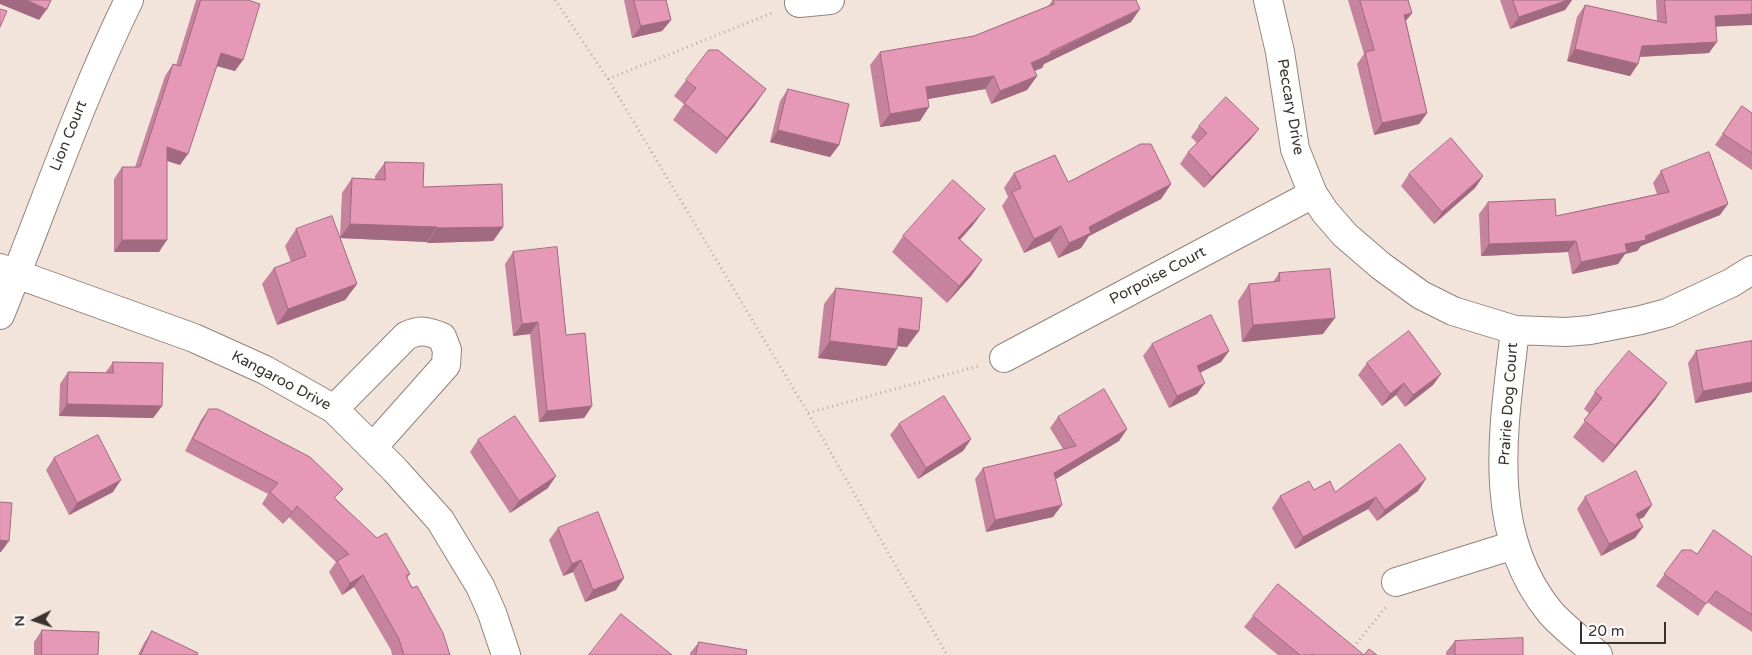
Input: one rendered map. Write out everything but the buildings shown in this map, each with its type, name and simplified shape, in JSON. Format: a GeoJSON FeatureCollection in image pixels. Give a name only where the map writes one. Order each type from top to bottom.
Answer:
{"type":"FeatureCollection","features":[{"type":"Feature","properties":{"kind":"street","name":"Lion Court"},"geometry":{"type":"LineString","coordinates":[[0,314],[8,272],[50,184],[110,38],[128,0]]}},
{"type":"Feature","properties":{"kind":"street"},"geometry":{"type":"LineString","coordinates":[[799,3],[830,0]]}},
{"type":"Feature","properties":{"kind":"street","name":"Peccary Drive"},"geometry":{"type":"LineString","coordinates":[[1268,0],[1280,52],[1295,149],[1312,194],[1345,235],[1381,266],[1421,295],[1453,311],[1514,330],[1582,331],[1641,320],[1667,312],[1731,283],[1752,270]]}},
{"type":"Feature","properties":{"kind":"street","name":"Porpoise Court"},"geometry":{"type":"LineString","coordinates":[[1004,358],[1312,194]]}},
{"type":"Feature","properties":{"kind":"street","name":"Kangaroo Drive"},"geometry":{"type":"LineString","coordinates":[[8,272],[194,338],[265,370],[334,409],[373,447],[440,520],[480,586],[492,613],[506,655]]}},
{"type":"Feature","properties":{"kind":"street","name":"Prairie Dog Court"},"geometry":{"type":"LineString","coordinates":[[1514,330],[1504,450],[1507,516],[1514,545],[1523,570],[1551,613],[1565,628],[1598,655]]}},
{"type":"Feature","properties":{"kind":"street"},"geometry":{"type":"LineString","coordinates":[[334,409],[406,336],[415,331],[429,331],[442,337],[447,350],[446,365],[373,447]]}},
{"type":"Feature","properties":{"kind":"street"},"geometry":{"type":"LineString","coordinates":[[1396,582],[1514,545]]}},
{"type":"Feature","properties":{"kind":"path"},"geometry":{"type":"LineString","coordinates":[[555,0],[608,78],[808,413],[947,655]]}},
{"type":"Feature","properties":{"kind":"path"},"geometry":{"type":"LineString","coordinates":[[608,78],[799,3]]}},
{"type":"Feature","properties":{"kind":"path"},"geometry":{"type":"LineString","coordinates":[[808,413],[1004,358]]}},
{"type":"Feature","properties":{"kind":"path"},"geometry":{"type":"LineString","coordinates":[[1347,655],[1391,602],[1396,582]]}}]}
